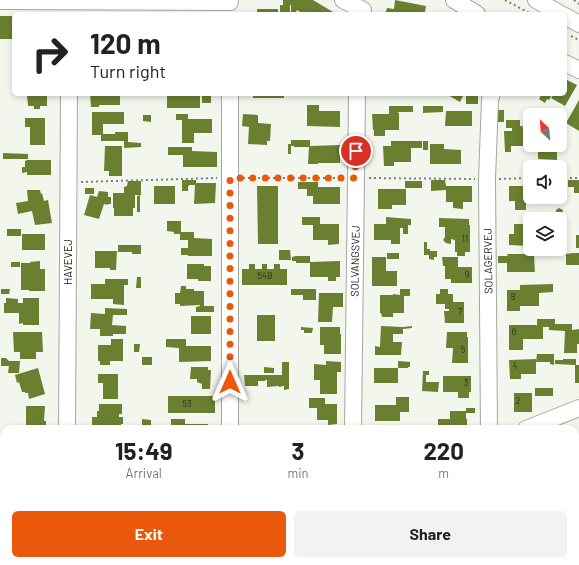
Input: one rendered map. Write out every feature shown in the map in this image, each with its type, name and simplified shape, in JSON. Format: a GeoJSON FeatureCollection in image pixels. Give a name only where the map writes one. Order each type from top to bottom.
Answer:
{"type":"FeatureCollection","features":[{"type":"Feature","properties":{"kind":"street"},"geometry":{"type":"LineString","coordinates":[[344,0],[365,8]]}},
{"type":"Feature","properties":{"kind":"street"},"geometry":{"type":"LineString","coordinates":[[454,0],[475,12]]}},
{"type":"Feature","properties":{"kind":"street"},"geometry":{"type":"LineString","coordinates":[[536,0],[558,12]]}},
{"type":"Feature","properties":{"kind":"street"},"geometry":{"type":"LineString","coordinates":[[0,1],[68,8],[230,5]]}},
{"type":"Feature","properties":{"kind":"street"},"geometry":{"type":"LineString","coordinates":[[567,17],[579,24]]}},
{"type":"Feature","properties":{"kind":"street"},"geometry":{"type":"LineString","coordinates":[[567,64],[579,70]]}},
{"type":"Feature","properties":{"kind":"street","name":"HAVEVEJ"},"geometry":{"type":"LineString","coordinates":[[67,425],[69,96]]}},
{"type":"Feature","properties":{"kind":"street"},"geometry":{"type":"LineString","coordinates":[[230,96],[230,425]]}},
{"type":"Feature","properties":{"kind":"street","name":"SOLVANGSVEJ"},"geometry":{"type":"LineString","coordinates":[[353,425],[357,96]]}},
{"type":"Feature","properties":{"kind":"street","name":"SOLAGERVEJ"},"geometry":{"type":"LineString","coordinates":[[489,425],[487,179],[491,96]]}},
{"type":"Feature","properties":{"kind":"street"},"geometry":{"type":"LineString","coordinates":[[536,425],[579,408]]}},
{"type":"Feature","properties":{"kind":"path"},"geometry":{"type":"LineString","coordinates":[[505,0],[527,12]]}},
{"type":"Feature","properties":{"kind":"path"},"geometry":{"type":"LineString","coordinates":[[574,0],[579,4]]}},
{"type":"Feature","properties":{"kind":"path"},"geometry":{"type":"LineString","coordinates":[[69,182],[230,178],[523,178]]}},
{"type":"Feature","properties":{"kind":"path"},"geometry":{"type":"LineString","coordinates":[[567,178],[579,178]]}},
{"type":"Feature","properties":{"kind":"building"},"geometry":{"type":"Polygon","coordinates":[[[283,0],[313,0],[333,12],[300,12],[297,10],[296,12],[291,12],[290,5],[290,12],[280,12],[280,5],[283,5],[283,0]]]}},
{"type":"Feature","properties":{"kind":"building"},"geometry":{"type":"Polygon","coordinates":[[[395,0],[426,6],[425,12],[386,12],[387,8],[394,9],[395,0]]]}},
{"type":"Feature","properties":{"kind":"building"},"geometry":{"type":"Polygon","coordinates":[[[257,9],[278,9],[278,12],[257,12],[257,9]]]}},
{"type":"Feature","properties":{"kind":"building"},"geometry":{"type":"Polygon","coordinates":[[[0,16],[12,16],[12,39],[0,39],[0,16]]]}},
{"type":"Feature","properties":{"kind":"building"},"geometry":{"type":"Polygon","coordinates":[[[567,80],[577,85],[565,106],[551,98],[552,96],[567,96],[567,80]]]}},
{"type":"Feature","properties":{"kind":"building"},"geometry":{"type":"Polygon","coordinates":[[[27,96],[47,96],[47,106],[40,106],[40,109],[34,109],[34,106],[28,106],[27,96]]]}},
{"type":"Feature","properties":{"kind":"building"},"geometry":{"type":"Polygon","coordinates":[[[90,96],[120,96],[120,105],[99,105],[99,107],[91,107],[90,96]]]}},
{"type":"Feature","properties":{"kind":"building"},"geometry":{"type":"Polygon","coordinates":[[[167,96],[200,96],[200,108],[167,108],[167,96]]]}},
{"type":"Feature","properties":{"kind":"building"},"geometry":{"type":"Polygon","coordinates":[[[202,96],[211,96],[211,103],[202,103],[202,96]]]}},
{"type":"Feature","properties":{"kind":"building"},"geometry":{"type":"Polygon","coordinates":[[[253,96],[284,96],[284,98],[253,98],[253,96]]]}},
{"type":"Feature","properties":{"kind":"building"},"geometry":{"type":"Polygon","coordinates":[[[450,96],[463,96],[460,102],[450,96]]]}},
{"type":"Feature","properties":{"kind":"building"},"geometry":{"type":"Polygon","coordinates":[[[466,96],[478,96],[478,104],[466,104],[466,96]]]}},
{"type":"Feature","properties":{"kind":"building"},"geometry":{"type":"Polygon","coordinates":[[[540,96],[551,96],[545,103],[539,99],[540,96]]]}},
{"type":"Feature","properties":{"kind":"building"},"geometry":{"type":"Polygon","coordinates":[[[579,100],[579,131],[567,124],[579,100]]]}},
{"type":"Feature","properties":{"kind":"building"},"geometry":{"type":"Polygon","coordinates":[[[307,105],[319,105],[319,111],[340,111],[340,127],[307,126],[307,105]]]}},
{"type":"Feature","properties":{"kind":"building"},"geometry":{"type":"Polygon","coordinates":[[[389,106],[413,106],[413,112],[398,112],[399,130],[385,130],[385,136],[374,136],[372,114],[389,114],[389,106]]]}},
{"type":"Feature","properties":{"kind":"building"},"geometry":{"type":"Polygon","coordinates":[[[423,106],[443,106],[443,112],[423,113],[423,106]]]}},
{"type":"Feature","properties":{"kind":"building"},"geometry":{"type":"Polygon","coordinates":[[[497,110],[504,110],[504,122],[497,122],[497,110]]]}},
{"type":"Feature","properties":{"kind":"building"},"geometry":{"type":"Polygon","coordinates":[[[446,111],[472,111],[472,126],[445,126],[446,111]]]}},
{"type":"Feature","properties":{"kind":"building"},"geometry":{"type":"Polygon","coordinates":[[[92,112],[124,112],[124,124],[103,124],[103,134],[128,132],[128,142],[141,143],[141,147],[124,148],[124,141],[101,141],[101,135],[92,135],[92,112]]]}},
{"type":"Feature","properties":{"kind":"building"},"geometry":{"type":"Polygon","coordinates":[[[176,114],[188,114],[188,119],[212,119],[212,133],[194,133],[194,143],[182,143],[182,120],[176,120],[176,114]]]}},
{"type":"Feature","properties":{"kind":"building"},"geometry":{"type":"Polygon","coordinates":[[[243,114],[258,115],[258,123],[271,124],[270,141],[267,141],[267,145],[248,144],[249,127],[242,126],[243,114]]]}},
{"type":"Feature","properties":{"kind":"building"},"geometry":{"type":"Polygon","coordinates":[[[143,115],[151,115],[151,122],[143,121],[143,115]]]}},
{"type":"Feature","properties":{"kind":"building"},"geometry":{"type":"Polygon","coordinates":[[[25,118],[45,118],[45,145],[30,145],[30,127],[25,127],[25,118]]]}},
{"type":"Feature","properties":{"kind":"building"},"geometry":{"type":"Polygon","coordinates":[[[506,120],[520,120],[520,126],[523,126],[523,146],[511,146],[511,152],[505,152],[504,131],[512,131],[512,128],[506,128],[506,120]]]}},
{"type":"Feature","properties":{"kind":"building"},"geometry":{"type":"Polygon","coordinates":[[[291,140],[310,140],[310,146],[340,145],[340,163],[308,164],[309,147],[291,146],[291,154],[288,154],[288,144],[291,144],[291,140]]]}},
{"type":"Feature","properties":{"kind":"building"},"geometry":{"type":"Polygon","coordinates":[[[391,141],[422,141],[422,148],[411,148],[411,162],[394,162],[394,166],[384,166],[383,146],[391,146],[391,141]]]}},
{"type":"Feature","properties":{"kind":"building"},"geometry":{"type":"Polygon","coordinates":[[[423,141],[428,141],[428,150],[423,150],[423,141]]]}},
{"type":"Feature","properties":{"kind":"building"},"geometry":{"type":"Polygon","coordinates":[[[430,144],[444,144],[444,149],[461,150],[461,164],[430,164],[430,144]]]}},
{"type":"Feature","properties":{"kind":"building"},"geometry":{"type":"Polygon","coordinates":[[[105,146],[122,146],[122,176],[109,176],[109,171],[104,171],[105,146]]]}},
{"type":"Feature","properties":{"kind":"building"},"geometry":{"type":"Polygon","coordinates":[[[168,147],[192,147],[192,151],[217,152],[217,167],[183,167],[183,155],[168,155],[168,147]]]}},
{"type":"Feature","properties":{"kind":"building"},"geometry":{"type":"Polygon","coordinates":[[[538,152],[557,152],[557,160],[538,159],[538,152]]]}},
{"type":"Feature","properties":{"kind":"building"},"geometry":{"type":"Polygon","coordinates":[[[3,153],[28,154],[28,159],[3,159],[3,153]]]}},
{"type":"Feature","properties":{"kind":"building"},"geometry":{"type":"Polygon","coordinates":[[[51,160],[51,175],[27,175],[27,172],[22,173],[22,167],[25,167],[25,161],[51,160]]]}},
{"type":"Feature","properties":{"kind":"building"},"geometry":{"type":"Polygon","coordinates":[[[182,180],[196,180],[196,183],[216,183],[215,203],[194,204],[195,185],[189,185],[188,191],[182,191],[182,180]]]}},
{"type":"Feature","properties":{"kind":"building"},"geometry":{"type":"Polygon","coordinates":[[[431,180],[445,180],[446,186],[472,186],[472,202],[463,202],[463,209],[453,208],[453,202],[446,202],[446,190],[431,191],[431,180]]]}},
{"type":"Feature","properties":{"kind":"building"},"geometry":{"type":"Polygon","coordinates":[[[568,180],[579,180],[579,193],[574,193],[574,187],[568,187],[568,180]]]}},
{"type":"Feature","properties":{"kind":"building"},"geometry":{"type":"Polygon","coordinates":[[[128,181],[141,181],[141,195],[135,195],[135,208],[133,208],[133,216],[114,216],[113,193],[124,193],[124,187],[127,186],[128,181]]]}},
{"type":"Feature","properties":{"kind":"building"},"geometry":{"type":"Polygon","coordinates":[[[405,181],[422,181],[422,188],[405,188],[405,181]]]}},
{"type":"Feature","properties":{"kind":"building"},"geometry":{"type":"Polygon","coordinates":[[[298,182],[318,182],[318,187],[340,187],[340,204],[313,204],[313,196],[307,196],[307,189],[298,189],[298,182]]]}},
{"type":"Feature","properties":{"kind":"building"},"geometry":{"type":"Polygon","coordinates":[[[154,186],[175,186],[175,204],[154,204],[154,186]]]}},
{"type":"Feature","properties":{"kind":"building"},"geometry":{"type":"Polygon","coordinates":[[[257,186],[278,186],[278,244],[258,244],[257,186]]]}},
{"type":"Feature","properties":{"kind":"building"},"geometry":{"type":"Polygon","coordinates":[[[509,186],[523,186],[523,204],[526,204],[526,210],[515,210],[515,201],[509,201],[509,186]]]}},
{"type":"Feature","properties":{"kind":"building"},"geometry":{"type":"Polygon","coordinates":[[[85,188],[94,188],[94,194],[85,194],[85,188]]]}},
{"type":"Feature","properties":{"kind":"building"},"geometry":{"type":"Polygon","coordinates":[[[378,189],[406,189],[406,205],[392,205],[392,209],[378,209],[378,189]]]}},
{"type":"Feature","properties":{"kind":"building"},"geometry":{"type":"Polygon","coordinates":[[[27,190],[40,190],[44,201],[48,200],[52,223],[35,225],[32,211],[18,214],[16,203],[28,201],[27,190]]]}},
{"type":"Feature","properties":{"kind":"building"},"geometry":{"type":"Polygon","coordinates":[[[99,191],[108,192],[108,197],[111,197],[111,204],[104,204],[99,219],[84,215],[90,195],[97,197],[99,191]]]}},
{"type":"Feature","properties":{"kind":"building"},"geometry":{"type":"Polygon","coordinates":[[[140,195],[140,212],[137,212],[137,196],[140,195]]]}},
{"type":"Feature","properties":{"kind":"building"},"geometry":{"type":"Polygon","coordinates":[[[559,208],[563,210],[562,212],[556,212],[559,208]]]}},
{"type":"Feature","properties":{"kind":"building"},"geometry":{"type":"Polygon","coordinates":[[[302,217],[320,217],[320,224],[339,224],[339,244],[328,245],[328,240],[313,240],[313,225],[302,225],[302,217]]]}},
{"type":"Feature","properties":{"kind":"building"},"geometry":{"type":"Polygon","coordinates":[[[386,217],[411,219],[411,225],[408,225],[408,234],[403,234],[403,228],[400,228],[400,244],[391,244],[391,240],[374,240],[374,224],[386,224],[386,217]]]}},
{"type":"Feature","properties":{"kind":"building"},"geometry":{"type":"Polygon","coordinates":[[[439,218],[469,219],[470,252],[465,252],[465,256],[457,256],[457,252],[455,252],[455,240],[451,239],[451,244],[446,243],[443,240],[445,237],[445,227],[439,227],[439,218]]]}},
{"type":"Feature","properties":{"kind":"building"},"geometry":{"type":"Polygon","coordinates":[[[167,221],[181,221],[181,232],[194,232],[194,238],[212,239],[212,256],[181,255],[181,248],[188,248],[188,240],[180,240],[180,234],[174,234],[174,232],[167,231],[167,221]]]}},
{"type":"Feature","properties":{"kind":"building"},"geometry":{"type":"Polygon","coordinates":[[[514,224],[523,224],[523,246],[509,245],[509,234],[514,234],[514,224]]]}},
{"type":"Feature","properties":{"kind":"building"},"geometry":{"type":"Polygon","coordinates":[[[7,229],[21,229],[21,236],[7,236],[7,229]]]}},
{"type":"Feature","properties":{"kind":"building"},"geometry":{"type":"Polygon","coordinates":[[[22,234],[45,234],[45,250],[22,250],[22,234]]]}},
{"type":"Feature","properties":{"kind":"building"},"geometry":{"type":"Polygon","coordinates":[[[576,235],[579,235],[579,248],[576,248],[576,235]]]}},
{"type":"Feature","properties":{"kind":"building"},"geometry":{"type":"Polygon","coordinates":[[[424,242],[427,242],[427,249],[430,249],[430,251],[437,251],[437,257],[434,257],[434,260],[429,259],[429,255],[424,255],[424,242]]]}},
{"type":"Feature","properties":{"kind":"building"},"geometry":{"type":"Polygon","coordinates":[[[118,245],[141,245],[141,254],[132,254],[132,252],[118,252],[118,245]]]}},
{"type":"Feature","properties":{"kind":"building"},"geometry":{"type":"Polygon","coordinates":[[[279,250],[290,250],[291,260],[279,260],[279,250]]]}},
{"type":"Feature","properties":{"kind":"building"},"geometry":{"type":"Polygon","coordinates":[[[95,251],[117,251],[116,270],[110,270],[110,268],[95,268],[95,251]]]}},
{"type":"Feature","properties":{"kind":"building"},"geometry":{"type":"Polygon","coordinates":[[[387,253],[399,253],[399,259],[387,259],[387,253]]]}},
{"type":"Feature","properties":{"kind":"building"},"geometry":{"type":"Polygon","coordinates":[[[579,253],[579,265],[566,265],[567,254],[579,253]]]}},
{"type":"Feature","properties":{"kind":"building"},"geometry":{"type":"Polygon","coordinates":[[[507,254],[534,256],[535,272],[507,272],[507,263],[498,263],[498,256],[508,256],[507,254]]]}},
{"type":"Feature","properties":{"kind":"building"},"geometry":{"type":"Polygon","coordinates":[[[310,256],[310,262],[340,261],[340,277],[336,277],[336,281],[328,281],[328,277],[310,277],[310,263],[296,263],[296,261],[292,261],[292,257],[310,256]]]}},
{"type":"Feature","properties":{"kind":"building"},"geometry":{"type":"Polygon","coordinates":[[[372,257],[386,257],[386,271],[397,271],[397,286],[372,286],[372,257]]]}},
{"type":"Feature","properties":{"kind":"building"},"geometry":{"type":"Polygon","coordinates":[[[442,257],[458,257],[458,267],[472,267],[472,283],[451,283],[451,279],[445,279],[445,266],[443,266],[442,257]]]}},
{"type":"Feature","properties":{"kind":"building"},"geometry":{"type":"Polygon","coordinates":[[[40,261],[40,269],[45,269],[45,291],[21,290],[21,263],[40,261]]]}},
{"type":"Feature","properties":{"kind":"building"},"geometry":{"type":"Polygon","coordinates":[[[11,262],[20,262],[20,267],[11,267],[11,262]]]}},
{"type":"Feature","properties":{"kind":"building"},"geometry":{"type":"Polygon","coordinates":[[[187,264],[204,264],[204,266],[211,266],[211,281],[187,279],[187,264]]]}},
{"type":"Feature","properties":{"kind":"building"},"geometry":{"type":"Polygon","coordinates":[[[249,264],[255,264],[255,269],[262,269],[262,264],[267,264],[267,269],[274,269],[274,264],[280,264],[280,269],[287,269],[287,285],[242,285],[242,269],[249,269],[249,264]]]}},
{"type":"Feature","properties":{"kind":"building"},"geometry":{"type":"Polygon","coordinates":[[[137,277],[141,277],[141,288],[136,288],[137,277]]]}},
{"type":"Feature","properties":{"kind":"building"},"geometry":{"type":"Polygon","coordinates":[[[105,279],[128,279],[128,285],[124,285],[124,305],[113,304],[113,299],[91,299],[91,284],[105,284],[105,279]]]}},
{"type":"Feature","properties":{"kind":"building"},"geometry":{"type":"Polygon","coordinates":[[[553,284],[553,292],[539,293],[539,306],[520,306],[520,311],[507,311],[507,290],[520,290],[520,285],[553,284]]]}},
{"type":"Feature","properties":{"kind":"building"},"geometry":{"type":"Polygon","coordinates":[[[181,286],[186,286],[186,289],[194,289],[194,291],[204,291],[204,306],[214,306],[214,312],[196,312],[196,307],[200,305],[180,306],[180,304],[175,304],[175,293],[180,293],[181,286]]]}},
{"type":"Feature","properties":{"kind":"building"},"geometry":{"type":"Polygon","coordinates":[[[1,289],[10,289],[9,294],[1,294],[1,289]]]}},
{"type":"Feature","properties":{"kind":"building"},"geometry":{"type":"Polygon","coordinates":[[[291,289],[316,289],[316,300],[303,300],[303,295],[291,295],[291,289]]]}},
{"type":"Feature","properties":{"kind":"building"},"geometry":{"type":"Polygon","coordinates":[[[400,289],[410,289],[410,296],[404,296],[404,313],[393,313],[393,317],[382,317],[380,313],[380,295],[400,295],[400,289]]]}},
{"type":"Feature","properties":{"kind":"building"},"geometry":{"type":"Polygon","coordinates":[[[440,289],[448,289],[448,294],[453,294],[453,302],[464,302],[464,323],[445,323],[444,311],[449,311],[449,309],[445,309],[445,304],[436,304],[436,294],[440,294],[440,289]]]}},
{"type":"Feature","properties":{"kind":"building"},"geometry":{"type":"Polygon","coordinates":[[[319,293],[343,293],[343,307],[333,307],[332,322],[318,322],[319,293]]]}},
{"type":"Feature","properties":{"kind":"building"},"geometry":{"type":"Polygon","coordinates":[[[6,298],[18,299],[18,303],[23,303],[23,298],[39,298],[39,325],[19,324],[19,313],[4,313],[4,303],[6,303],[6,298]]]}},
{"type":"Feature","properties":{"kind":"building"},"geometry":{"type":"Polygon","coordinates":[[[105,308],[127,309],[127,315],[113,315],[112,325],[126,326],[126,334],[100,336],[100,329],[90,329],[91,313],[105,314],[105,308]]]}},
{"type":"Feature","properties":{"kind":"building"},"geometry":{"type":"Polygon","coordinates":[[[257,315],[275,315],[275,341],[257,341],[257,315]]]}},
{"type":"Feature","properties":{"kind":"building"},"geometry":{"type":"Polygon","coordinates":[[[191,316],[211,316],[211,334],[191,334],[191,316]]]}},
{"type":"Feature","properties":{"kind":"building"},"geometry":{"type":"Polygon","coordinates":[[[537,319],[555,319],[555,324],[572,324],[572,330],[579,329],[579,344],[577,344],[577,353],[564,353],[565,331],[549,330],[549,327],[543,327],[543,339],[523,339],[523,350],[509,350],[509,325],[537,326],[537,319]]]}},
{"type":"Feature","properties":{"kind":"building"},"geometry":{"type":"Polygon","coordinates":[[[381,326],[412,326],[412,328],[403,329],[403,334],[393,334],[393,342],[402,342],[401,355],[375,355],[375,346],[380,347],[381,326]]]}},
{"type":"Feature","properties":{"kind":"building"},"geometry":{"type":"Polygon","coordinates":[[[301,327],[313,328],[312,333],[304,333],[304,330],[301,330],[301,327]]]}},
{"type":"Feature","properties":{"kind":"building"},"geometry":{"type":"Polygon","coordinates":[[[320,327],[340,327],[341,354],[324,354],[324,345],[320,345],[320,327]]]}},
{"type":"Feature","properties":{"kind":"building"},"geometry":{"type":"Polygon","coordinates":[[[13,332],[42,332],[43,352],[36,352],[36,359],[20,359],[20,352],[14,352],[13,332]]]}},
{"type":"Feature","properties":{"kind":"building"},"geometry":{"type":"Polygon","coordinates":[[[447,332],[467,332],[468,363],[452,363],[453,348],[446,348],[447,332]]]}},
{"type":"Feature","properties":{"kind":"building"},"geometry":{"type":"Polygon","coordinates":[[[111,339],[123,339],[123,361],[110,361],[110,365],[100,365],[100,361],[98,361],[98,345],[111,345],[111,339]]]}},
{"type":"Feature","properties":{"kind":"building"},"geometry":{"type":"Polygon","coordinates":[[[166,339],[186,339],[186,346],[211,346],[211,361],[179,362],[179,348],[166,347],[166,339]]]}},
{"type":"Feature","properties":{"kind":"building"},"geometry":{"type":"Polygon","coordinates":[[[134,344],[140,344],[139,352],[134,352],[134,344]]]}},
{"type":"Feature","properties":{"kind":"building"},"geometry":{"type":"Polygon","coordinates":[[[537,354],[554,354],[554,365],[550,364],[550,362],[536,362],[537,354]]]}},
{"type":"Feature","properties":{"kind":"building"},"geometry":{"type":"Polygon","coordinates":[[[142,357],[152,357],[152,365],[142,365],[142,357]]]}},
{"type":"Feature","properties":{"kind":"building"},"geometry":{"type":"Polygon","coordinates":[[[1,358],[6,358],[9,361],[20,361],[19,373],[8,373],[9,366],[1,366],[1,358]]]}},
{"type":"Feature","properties":{"kind":"building"},"geometry":{"type":"Polygon","coordinates":[[[536,359],[536,374],[521,374],[521,379],[510,379],[509,360],[536,359]]]}},
{"type":"Feature","properties":{"kind":"building"},"geometry":{"type":"Polygon","coordinates":[[[576,359],[576,365],[579,365],[579,383],[575,383],[575,365],[555,364],[555,360],[576,359]]]}},
{"type":"Feature","properties":{"kind":"building"},"geometry":{"type":"Polygon","coordinates":[[[326,361],[341,362],[341,372],[337,372],[337,394],[320,394],[320,380],[314,380],[314,364],[326,365],[326,361]]]}},
{"type":"Feature","properties":{"kind":"building"},"geometry":{"type":"Polygon","coordinates":[[[398,361],[410,362],[410,367],[398,368],[398,361]]]}},
{"type":"Feature","properties":{"kind":"building"},"geometry":{"type":"Polygon","coordinates":[[[282,362],[289,362],[289,389],[284,390],[284,386],[267,387],[267,380],[258,381],[258,386],[245,386],[244,375],[282,375],[282,362]]]}},
{"type":"Feature","properties":{"kind":"building"},"geometry":{"type":"Polygon","coordinates":[[[191,367],[208,367],[208,370],[211,370],[210,389],[202,389],[202,384],[197,382],[197,379],[190,379],[191,367]]]}},
{"type":"Feature","properties":{"kind":"building"},"geometry":{"type":"Polygon","coordinates":[[[264,367],[274,368],[274,373],[264,373],[264,367]]]}},
{"type":"Feature","properties":{"kind":"building"},"geometry":{"type":"Polygon","coordinates":[[[38,368],[45,394],[29,399],[28,393],[22,392],[15,375],[38,368]]]}},
{"type":"Feature","properties":{"kind":"building"},"geometry":{"type":"Polygon","coordinates":[[[374,368],[398,368],[398,383],[374,383],[374,368]]]}},
{"type":"Feature","properties":{"kind":"building"},"geometry":{"type":"Polygon","coordinates":[[[423,371],[429,371],[429,375],[426,375],[426,382],[439,382],[438,392],[422,391],[423,371]]]}},
{"type":"Feature","properties":{"kind":"building"},"geometry":{"type":"Polygon","coordinates":[[[98,374],[118,374],[118,399],[103,399],[103,383],[98,383],[98,374]]]}},
{"type":"Feature","properties":{"kind":"building"},"geometry":{"type":"Polygon","coordinates":[[[443,376],[471,376],[471,392],[469,392],[469,398],[458,398],[458,392],[443,392],[443,376]]]}},
{"type":"Feature","properties":{"kind":"building"},"geometry":{"type":"Polygon","coordinates":[[[535,388],[553,388],[553,396],[535,396],[535,388]]]}},
{"type":"Feature","properties":{"kind":"building"},"geometry":{"type":"Polygon","coordinates":[[[514,393],[532,393],[532,412],[514,412],[514,393]]]}},
{"type":"Feature","properties":{"kind":"building"},"geometry":{"type":"Polygon","coordinates":[[[168,396],[215,396],[215,413],[168,413],[168,396]]]}},
{"type":"Feature","properties":{"kind":"building"},"geometry":{"type":"Polygon","coordinates":[[[396,397],[409,397],[409,412],[400,412],[400,421],[375,421],[375,405],[396,405],[396,397]]]}},
{"type":"Feature","properties":{"kind":"building"},"geometry":{"type":"Polygon","coordinates":[[[309,398],[325,398],[325,404],[337,404],[337,424],[328,425],[328,420],[317,420],[317,408],[309,408],[309,398]]]}},
{"type":"Feature","properties":{"kind":"building"},"geometry":{"type":"Polygon","coordinates":[[[99,404],[122,404],[122,414],[119,414],[119,417],[123,417],[123,424],[92,425],[92,417],[97,417],[97,411],[99,411],[99,404]]]}},
{"type":"Feature","properties":{"kind":"building"},"geometry":{"type":"Polygon","coordinates":[[[26,406],[45,406],[44,421],[46,421],[46,425],[26,425],[26,406]]]}},
{"type":"Feature","properties":{"kind":"building"},"geometry":{"type":"Polygon","coordinates":[[[466,408],[475,408],[475,413],[466,413],[467,425],[438,425],[438,419],[450,419],[450,411],[466,411],[466,408]]]}},
{"type":"Feature","properties":{"kind":"building"},"geometry":{"type":"Polygon","coordinates":[[[142,419],[151,420],[151,425],[142,425],[142,419]]]}},
{"type":"Feature","properties":{"kind":"building"},"geometry":{"type":"Polygon","coordinates":[[[171,419],[185,419],[185,424],[208,424],[208,425],[171,425],[171,419]]]}},
{"type":"Feature","properties":{"kind":"route"},"geometry":{"type":"LineString","coordinates":[[230,382],[230,178],[355,178],[356,151]]}}]}
